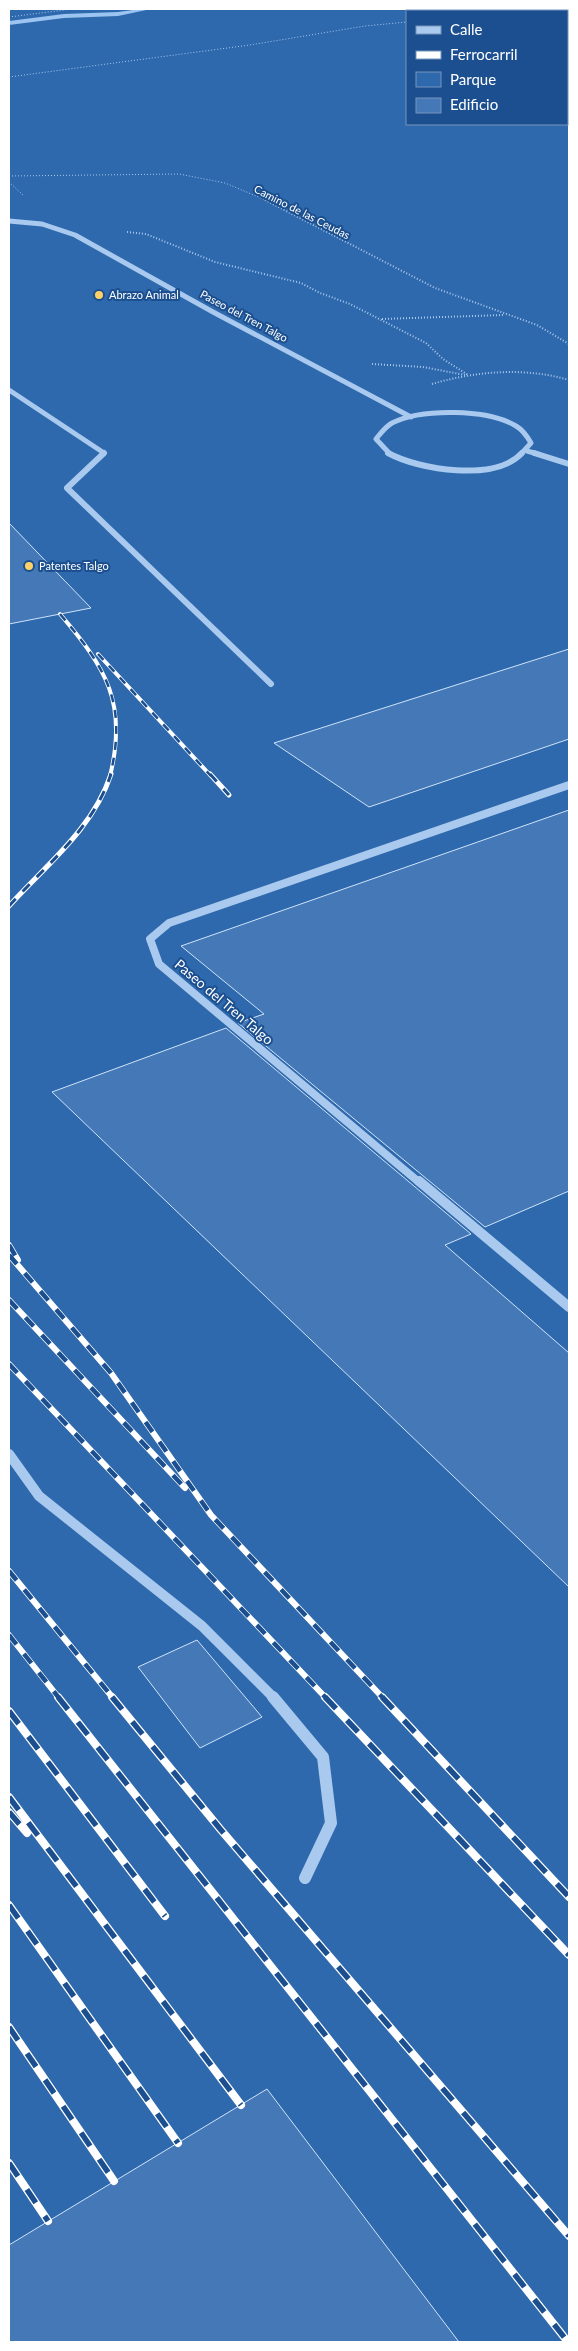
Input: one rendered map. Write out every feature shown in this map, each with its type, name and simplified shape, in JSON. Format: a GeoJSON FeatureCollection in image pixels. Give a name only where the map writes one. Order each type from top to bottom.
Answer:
{"type":"FeatureCollection","features":[{"type":"Feature","properties":{"kind":"street","name":"Paseo del Tren Talgo"},"geometry":{"type":"LineString","coordinates":[[9,221],[42,224],[75,235],[213,312],[411,417]]}},
{"type":"Feature","properties":{"kind":"street"},"geometry":{"type":"LineString","coordinates":[[9,390],[104,453],[67,488],[271,684]]}},
{"type":"Feature","properties":{"kind":"street"},"geometry":{"type":"LineString","coordinates":[[456,413],[499,419],[516,426],[527,434],[531,443],[527,451],[516,459],[499,465],[478,469],[445,470],[407,464],[390,457],[379,448],[376,439],[381,430],[387,426],[411,417],[456,413]]}},
{"type":"Feature","properties":{"kind":"street"},"geometry":{"type":"LineString","coordinates":[[527,451],[569,464]]}},
{"type":"Feature","properties":{"kind":"street","name":"Paseo del Tren Talgo"},"geometry":{"type":"LineString","coordinates":[[569,785],[168,923],[150,939],[159,964],[569,1307]]}},
{"type":"Feature","properties":{"kind":"street"},"geometry":{"type":"LineString","coordinates":[[9,1454],[39,1496],[202,1626],[275,1699],[322,1757],[331,1823],[305,1878]]}},
{"type":"Feature","properties":{"kind":"path"},"geometry":{"type":"LineString","coordinates":[[9,17],[72,9]]}},
{"type":"Feature","properties":{"kind":"path"},"geometry":{"type":"LineString","coordinates":[[528,10],[541,9]]}},
{"type":"Feature","properties":{"kind":"path"},"geometry":{"type":"LineString","coordinates":[[9,77],[250,45],[365,26],[406,22]]}},
{"type":"Feature","properties":{"kind":"path","name":"Camino de las Ceudas"},"geometry":{"type":"LineString","coordinates":[[9,176],[179,174],[225,183],[273,203],[435,288],[537,325],[569,344]]}},
{"type":"Feature","properties":{"kind":"path"},"geometry":{"type":"LineString","coordinates":[[125,232],[146,234],[215,262],[300,283],[381,319],[426,343],[443,358],[468,375]]}},
{"type":"Feature","properties":{"kind":"path"},"geometry":{"type":"LineString","coordinates":[[381,319],[490,314],[507,315]]}},
{"type":"Feature","properties":{"kind":"path"},"geometry":{"type":"LineString","coordinates":[[369,364],[423,368],[468,375],[535,373],[556,375],[569,380]]}},
{"type":"Feature","properties":{"kind":"green space"},"geometry":{"type":"Polygon","coordinates":[[[9,9],[569,9],[569,2342],[9,2342],[9,9]]]}},
{"type":"Feature","properties":{"kind":"building","name":"Patentes Talgo"},"geometry":{"type":"Polygon","coordinates":[[[9,523],[91,608],[9,624],[9,523]]]}},
{"type":"Feature","properties":{"kind":"building"},"geometry":{"type":"Polygon","coordinates":[[[569,649],[569,739],[369,807],[274,743],[569,649]]]}},
{"type":"Feature","properties":{"kind":"building"},"geometry":{"type":"Polygon","coordinates":[[[569,810],[569,1191],[485,1227],[238,1023],[264,1014],[181,946],[569,810]]]}},
{"type":"Feature","properties":{"kind":"building"},"geometry":{"type":"Polygon","coordinates":[[[226,1028],[471,1234],[445,1245],[569,1353],[569,1587],[52,1092],[226,1028]]]}},
{"type":"Feature","properties":{"kind":"building"},"geometry":{"type":"Polygon","coordinates":[[[197,1640],[262,1717],[200,1748],[138,1667],[197,1640]]]}},
{"type":"Feature","properties":{"kind":"building"},"geometry":{"type":"Polygon","coordinates":[[[267,2089],[459,2342],[9,2342],[9,2245],[267,2089]]]}},
{"type":"Feature","properties":{"kind":"waterway"},"geometry":{"type":"LineString","coordinates":[[9,23],[64,16],[118,14],[148,9]]}},
{"type":"Feature","properties":{"kind":"railway"},"geometry":{"type":"LineString","coordinates":[[60,614],[90,652],[109,688],[114,707],[116,727],[115,750],[110,776]]}},
{"type":"Feature","properties":{"kind":"railway"},"geometry":{"type":"LineString","coordinates":[[98,654],[211,776]]}},
{"type":"Feature","properties":{"kind":"railway"},"geometry":{"type":"LineString","coordinates":[[9,906],[81,829],[103,794],[111,774]]}},
{"type":"Feature","properties":{"kind":"railway"},"geometry":{"type":"LineString","coordinates":[[210,774],[229,795]]}},
{"type":"Feature","properties":{"kind":"railway"},"geometry":{"type":"LineString","coordinates":[[9,1245],[18,1260]]}},
{"type":"Feature","properties":{"kind":"railway"},"geometry":{"type":"LineString","coordinates":[[9,1255],[111,1373],[211,1515],[383,1698]]}},
{"type":"Feature","properties":{"kind":"railway"},"geometry":{"type":"LineString","coordinates":[[9,1300],[185,1488]]}},
{"type":"Feature","properties":{"kind":"railway"},"geometry":{"type":"LineString","coordinates":[[9,1364],[326,1698]]}},
{"type":"Feature","properties":{"kind":"railway"},"geometry":{"type":"LineString","coordinates":[[9,1571],[113,1698]]}},
{"type":"Feature","properties":{"kind":"railway"},"geometry":{"type":"LineString","coordinates":[[9,1635],[59,1698]]}},
{"type":"Feature","properties":{"kind":"railway"},"geometry":{"type":"LineString","coordinates":[[58,1697],[568,2342]]}},
{"type":"Feature","properties":{"kind":"railway"},"geometry":{"type":"LineString","coordinates":[[112,1697],[221,1830],[569,2236]]}},
{"type":"Feature","properties":{"kind":"railway"},"geometry":{"type":"LineString","coordinates":[[325,1697],[569,1955]]}},
{"type":"Feature","properties":{"kind":"railway"},"geometry":{"type":"LineString","coordinates":[[382,1697],[569,1897]]}},
{"type":"Feature","properties":{"kind":"railway"},"geometry":{"type":"LineString","coordinates":[[9,1711],[165,1916]]}},
{"type":"Feature","properties":{"kind":"railway"},"geometry":{"type":"LineString","coordinates":[[9,1797],[241,2105]]}},
{"type":"Feature","properties":{"kind":"railway"},"geometry":{"type":"LineString","coordinates":[[9,1812],[27,1833]]}},
{"type":"Feature","properties":{"kind":"railway"},"geometry":{"type":"LineString","coordinates":[[9,1905],[178,2143]]}},
{"type":"Feature","properties":{"kind":"railway"},"geometry":{"type":"LineString","coordinates":[[9,2027],[114,2181]]}},
{"type":"Feature","properties":{"kind":"railway"},"geometry":{"type":"LineString","coordinates":[[9,2163],[48,2221]]}},
{"type":"Feature","properties":{"kind":"place","name":"Abrazo Animal"},"geometry":{"type":"Point","coordinates":[99,295]}},
{"type":"Feature","properties":{"kind":"place","name":"Patentes Talgo"},"geometry":{"type":"Point","coordinates":[29,566]}}]}
